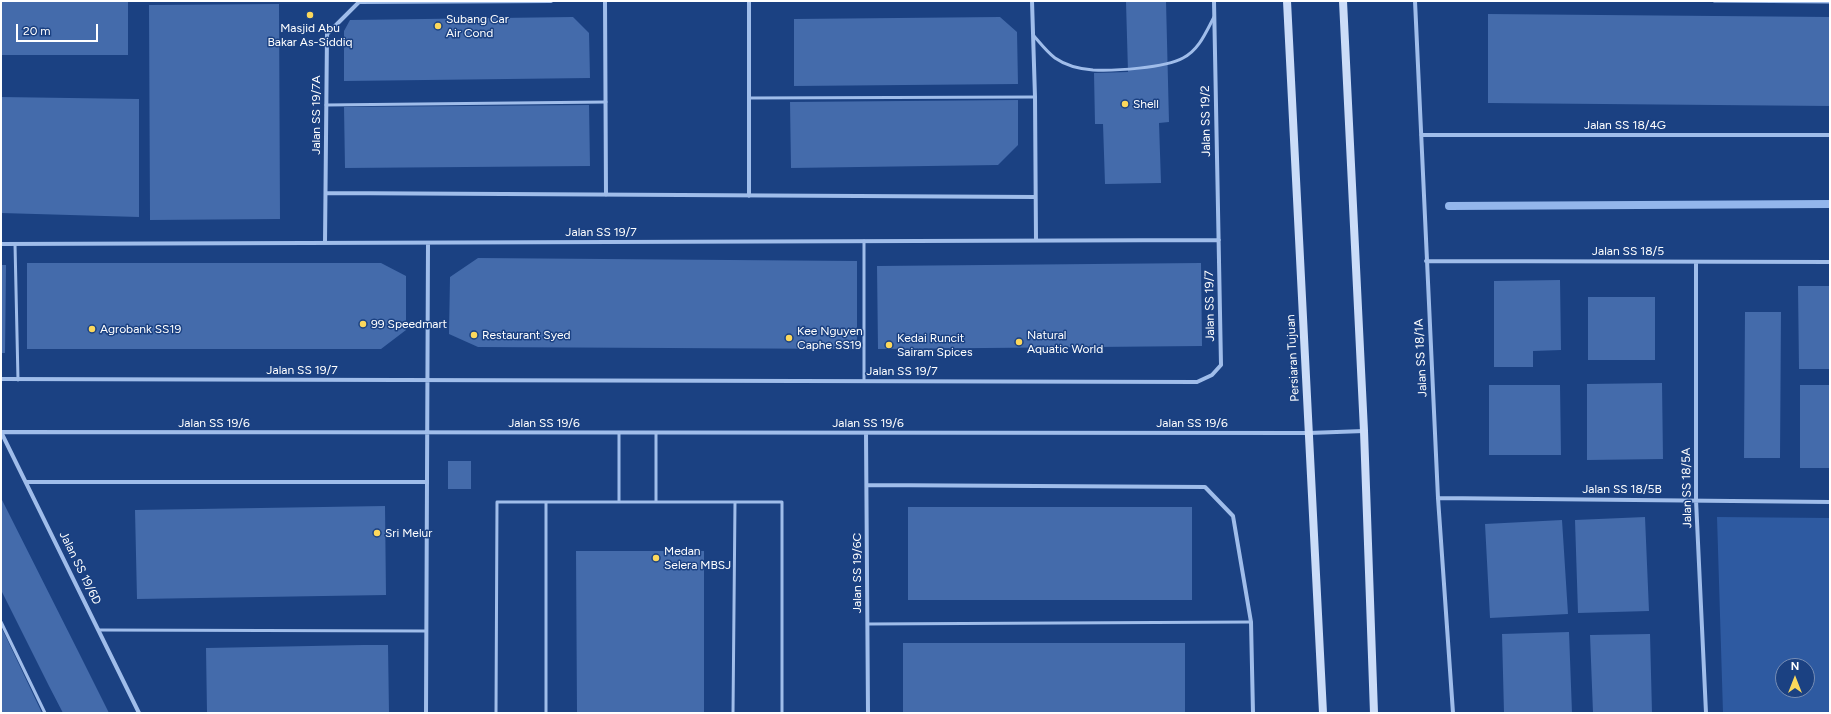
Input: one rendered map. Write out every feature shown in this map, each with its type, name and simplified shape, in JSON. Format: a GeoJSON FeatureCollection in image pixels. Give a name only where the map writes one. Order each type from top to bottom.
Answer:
{"type":"FeatureCollection","features":[{"type":"Feature","properties":{"kind":"main road","name":"Persiaran Tujuan"},"geometry":{"type":"LineString","coordinates":[[1287,1],[1323,713]]}},
{"type":"Feature","properties":{"kind":"main road"},"geometry":{"type":"LineString","coordinates":[[1343,1],[1364,431],[1374,713]]}},
{"type":"Feature","properties":{"kind":"street"},"geometry":{"type":"LineString","coordinates":[[360,2],[551,1]]}},
{"type":"Feature","properties":{"kind":"street"},"geometry":{"type":"LineString","coordinates":[[605,1],[606,195]]}},
{"type":"Feature","properties":{"kind":"street"},"geometry":{"type":"LineString","coordinates":[[749,1],[749,196]]}},
{"type":"Feature","properties":{"kind":"street"},"geometry":{"type":"LineString","coordinates":[[1032,1],[1035,97],[1036,240]]}},
{"type":"Feature","properties":{"kind":"street","name":"Jalan SS 19/2"},"geometry":{"type":"LineString","coordinates":[[1214,1],[1219,240]]}},
{"type":"Feature","properties":{"kind":"street","name":"Jalan SS 18/1A"},"geometry":{"type":"LineString","coordinates":[[1416,1],[1426,261],[1438,498],[1453,713]]}},
{"type":"Feature","properties":{"kind":"street","name":"Jalan SS 19/7A"},"geometry":{"type":"LineString","coordinates":[[325,244],[326,34],[360,2]]}},
{"type":"Feature","properties":{"kind":"street","name":"Jalan SS 18/4G"},"geometry":{"type":"LineString","coordinates":[[1421,134],[1830,135]]}},
{"type":"Feature","properties":{"kind":"street"},"geometry":{"type":"LineString","coordinates":[[326,193],[1035,197]]}},
{"type":"Feature","properties":{"kind":"street","name":"Jalan SS 19/7"},"geometry":{"type":"LineString","coordinates":[[1,244],[1219,240],[1221,365],[1212,375],[1197,382],[1,380]]}},
{"type":"Feature","properties":{"kind":"street"},"geometry":{"type":"LineString","coordinates":[[426,713],[428,243]]}},
{"type":"Feature","properties":{"kind":"street","name":"Jalan SS 18/5"},"geometry":{"type":"LineString","coordinates":[[1426,261],[1830,262]]}},
{"type":"Feature","properties":{"kind":"street","name":"Jalan SS 18/5A"},"geometry":{"type":"LineString","coordinates":[[1696,262],[1696,500],[1706,713]]}},
{"type":"Feature","properties":{"kind":"street","name":"Jalan SS 19/6"},"geometry":{"type":"LineString","coordinates":[[1,432],[1310,433],[1364,431]]}},
{"type":"Feature","properties":{"kind":"street","name":"Jalan SS 19/6D"},"geometry":{"type":"LineString","coordinates":[[1,432],[27,482],[139,713]]}},
{"type":"Feature","properties":{"kind":"street","name":"Jalan SS 19/6C"},"geometry":{"type":"LineString","coordinates":[[866,433],[868,713]]}},
{"type":"Feature","properties":{"kind":"street"},"geometry":{"type":"LineString","coordinates":[[27,482],[427,482]]}},
{"type":"Feature","properties":{"kind":"street"},"geometry":{"type":"LineString","coordinates":[[867,485],[1205,487],[1233,516],[1251,622],[1253,713]]}},
{"type":"Feature","properties":{"kind":"street","name":"Jalan SS 18/5B"},"geometry":{"type":"LineString","coordinates":[[1438,498],[1830,502]]}},
{"type":"Feature","properties":{"kind":"lane"},"geometry":{"type":"LineString","coordinates":[[1714,1],[1830,2]]}},
{"type":"Feature","properties":{"kind":"lane"},"geometry":{"type":"LineString","coordinates":[[1033,35],[1055,58],[1075,67],[1093,70],[1152,66],[1174,62],[1189,54],[1202,39],[1214,17]]}},
{"type":"Feature","properties":{"kind":"lane"},"geometry":{"type":"LineString","coordinates":[[749,98],[1035,97]]}},
{"type":"Feature","properties":{"kind":"lane"},"geometry":{"type":"LineString","coordinates":[[326,105],[606,102]]}},
{"type":"Feature","properties":{"kind":"lane"},"geometry":{"type":"LineString","coordinates":[[864,241],[864,381]]}},
{"type":"Feature","properties":{"kind":"lane"},"geometry":{"type":"LineString","coordinates":[[15,244],[18,380]]}},
{"type":"Feature","properties":{"kind":"lane"},"geometry":{"type":"LineString","coordinates":[[619,433],[619,502]]}},
{"type":"Feature","properties":{"kind":"lane"},"geometry":{"type":"LineString","coordinates":[[656,433],[656,502]]}},
{"type":"Feature","properties":{"kind":"lane"},"geometry":{"type":"LineString","coordinates":[[496,713],[497,502],[782,502],[782,713]]}},
{"type":"Feature","properties":{"kind":"lane"},"geometry":{"type":"LineString","coordinates":[[546,502],[546,713]]}},
{"type":"Feature","properties":{"kind":"lane"},"geometry":{"type":"LineString","coordinates":[[733,713],[735,502]]}},
{"type":"Feature","properties":{"kind":"lane"},"geometry":{"type":"LineString","coordinates":[[1,622],[45,713]]}},
{"type":"Feature","properties":{"kind":"lane"},"geometry":{"type":"LineString","coordinates":[[868,624],[1251,622]]}},
{"type":"Feature","properties":{"kind":"lane"},"geometry":{"type":"LineString","coordinates":[[99,630],[426,631]]}},
{"type":"Feature","properties":{"kind":"shaded area"},"geometry":{"type":"Polygon","coordinates":[[[1717,517],[1830,518],[1830,713],[1723,713],[1717,517]]]}},
{"type":"Feature","properties":{"kind":"building"},"geometry":{"type":"Polygon","coordinates":[[[1,1],[128,1],[128,55],[1,55],[1,1]]]}},
{"type":"Feature","properties":{"kind":"building"},"geometry":{"type":"Polygon","coordinates":[[[1166,1],[1169,122],[1159,123],[1161,183],[1105,184],[1103,124],[1095,124],[1094,73],[1128,72],[1126,2],[1166,1]]]}},
{"type":"Feature","properties":{"kind":"building"},"geometry":{"type":"Polygon","coordinates":[[[279,4],[280,219],[150,220],[149,5],[279,4]]]}},
{"type":"Feature","properties":{"kind":"building"},"geometry":{"type":"Polygon","coordinates":[[[1488,14],[1830,17],[1830,106],[1488,103],[1488,14]]]}},
{"type":"Feature","properties":{"kind":"building"},"geometry":{"type":"Polygon","coordinates":[[[573,17],[589,33],[590,78],[344,81],[344,31],[350,20],[573,17]]]}},
{"type":"Feature","properties":{"kind":"building"},"geometry":{"type":"Polygon","coordinates":[[[1000,17],[1017,32],[1018,84],[794,86],[794,19],[1000,17]]]}},
{"type":"Feature","properties":{"kind":"building"},"geometry":{"type":"Polygon","coordinates":[[[1,97],[139,99],[139,217],[1,213],[1,97]]]}},
{"type":"Feature","properties":{"kind":"building"},"geometry":{"type":"Polygon","coordinates":[[[1018,100],[1018,145],[998,165],[791,168],[790,102],[1018,100]]]}},
{"type":"Feature","properties":{"kind":"building"},"geometry":{"type":"Polygon","coordinates":[[[589,105],[590,166],[345,168],[344,107],[589,105]]]}},
{"type":"Feature","properties":{"kind":"building"},"geometry":{"type":"Polygon","coordinates":[[[478,258],[857,261],[857,349],[478,347],[449,334],[450,277],[478,258]]]}},
{"type":"Feature","properties":{"kind":"building"},"geometry":{"type":"Polygon","coordinates":[[[27,263],[381,263],[406,276],[406,330],[381,349],[27,349],[27,263]]]}},
{"type":"Feature","properties":{"kind":"building"},"geometry":{"type":"Polygon","coordinates":[[[1201,263],[1202,346],[878,349],[877,266],[1201,263]]]}},
{"type":"Feature","properties":{"kind":"building"},"geometry":{"type":"Polygon","coordinates":[[[1,265],[6,265],[5,353],[1,353],[1,265]]]}},
{"type":"Feature","properties":{"kind":"building"},"geometry":{"type":"Polygon","coordinates":[[[1560,280],[1561,350],[1533,351],[1533,367],[1494,367],[1494,281],[1560,280]]]}},
{"type":"Feature","properties":{"kind":"building"},"geometry":{"type":"Polygon","coordinates":[[[1798,286],[1830,286],[1830,369],[1799,369],[1798,286]]]}},
{"type":"Feature","properties":{"kind":"building"},"geometry":{"type":"Polygon","coordinates":[[[1588,297],[1655,297],[1655,360],[1588,360],[1588,297]]]}},
{"type":"Feature","properties":{"kind":"building"},"geometry":{"type":"Polygon","coordinates":[[[1745,312],[1781,312],[1780,458],[1744,458],[1745,312]]]}},
{"type":"Feature","properties":{"kind":"building"},"geometry":{"type":"Polygon","coordinates":[[[1662,383],[1663,459],[1587,460],[1587,384],[1662,383]]]}},
{"type":"Feature","properties":{"kind":"building"},"geometry":{"type":"Polygon","coordinates":[[[1489,385],[1560,385],[1561,455],[1489,455],[1489,385]]]}},
{"type":"Feature","properties":{"kind":"building"},"geometry":{"type":"Polygon","coordinates":[[[1800,385],[1830,385],[1830,468],[1800,468],[1800,385]]]}},
{"type":"Feature","properties":{"kind":"building"},"geometry":{"type":"Polygon","coordinates":[[[448,461],[471,461],[471,489],[448,489],[448,461]]]}},
{"type":"Feature","properties":{"kind":"building"},"geometry":{"type":"Polygon","coordinates":[[[1,498],[109,713],[63,713],[49,686],[1,590],[1,498]]]}},
{"type":"Feature","properties":{"kind":"building"},"geometry":{"type":"Polygon","coordinates":[[[385,506],[386,595],[137,599],[135,510],[385,506]]]}},
{"type":"Feature","properties":{"kind":"building"},"geometry":{"type":"Polygon","coordinates":[[[908,507],[1192,507],[1192,600],[908,600],[908,507]]]}},
{"type":"Feature","properties":{"kind":"building"},"geometry":{"type":"Polygon","coordinates":[[[1645,517],[1649,611],[1578,613],[1575,520],[1645,517]]]}},
{"type":"Feature","properties":{"kind":"building"},"geometry":{"type":"Polygon","coordinates":[[[1562,520],[1568,614],[1490,618],[1485,524],[1562,520]]]}},
{"type":"Feature","properties":{"kind":"building"},"geometry":{"type":"Polygon","coordinates":[[[576,551],[704,551],[704,713],[577,713],[576,551]]]}},
{"type":"Feature","properties":{"kind":"building"},"geometry":{"type":"Polygon","coordinates":[[[1,627],[6,637],[42,713],[1,713],[1,627]]]}},
{"type":"Feature","properties":{"kind":"building"},"geometry":{"type":"Polygon","coordinates":[[[1569,632],[1572,713],[1504,713],[1502,634],[1569,632]]]}},
{"type":"Feature","properties":{"kind":"building"},"geometry":{"type":"Polygon","coordinates":[[[1650,634],[1652,713],[1593,713],[1590,635],[1650,634]]]}},
{"type":"Feature","properties":{"kind":"building"},"geometry":{"type":"Polygon","coordinates":[[[903,643],[1185,643],[1185,713],[903,713],[903,643]]]}},
{"type":"Feature","properties":{"kind":"building"},"geometry":{"type":"Polygon","coordinates":[[[388,645],[389,713],[207,713],[206,648],[388,645]]]}},
{"type":"Feature","properties":{"kind":"waterway"},"geometry":{"type":"LineString","coordinates":[[1449,206],[1830,204]]}},
{"type":"Feature","properties":{"kind":"place","name":"Masjid Abu Bakar As-Siddiq"},"geometry":{"type":"Point","coordinates":[310,15]}},
{"type":"Feature","properties":{"kind":"place","name":"Subang Car Air Cond"},"geometry":{"type":"Point","coordinates":[438,26]}},
{"type":"Feature","properties":{"kind":"place","name":"Shell"},"geometry":{"type":"Point","coordinates":[1125,104]}},
{"type":"Feature","properties":{"kind":"place","name":"99 Speedmart"},"geometry":{"type":"Point","coordinates":[363,324]}},
{"type":"Feature","properties":{"kind":"place","name":"Agrobank SS19"},"geometry":{"type":"Point","coordinates":[92,329]}},
{"type":"Feature","properties":{"kind":"place","name":"Restaurant Syed"},"geometry":{"type":"Point","coordinates":[474,335]}},
{"type":"Feature","properties":{"kind":"place","name":"Kee Nguyen Caphe SS19"},"geometry":{"type":"Point","coordinates":[789,338]}},
{"type":"Feature","properties":{"kind":"place","name":"Natural Aquatic World"},"geometry":{"type":"Point","coordinates":[1019,342]}},
{"type":"Feature","properties":{"kind":"place","name":"Kedai Runcit Sairam Spices"},"geometry":{"type":"Point","coordinates":[889,345]}},
{"type":"Feature","properties":{"kind":"place","name":"Sri Melur"},"geometry":{"type":"Point","coordinates":[377,533]}},
{"type":"Feature","properties":{"kind":"place","name":"Medan Selera MBSJ"},"geometry":{"type":"Point","coordinates":[656,558]}}]}
